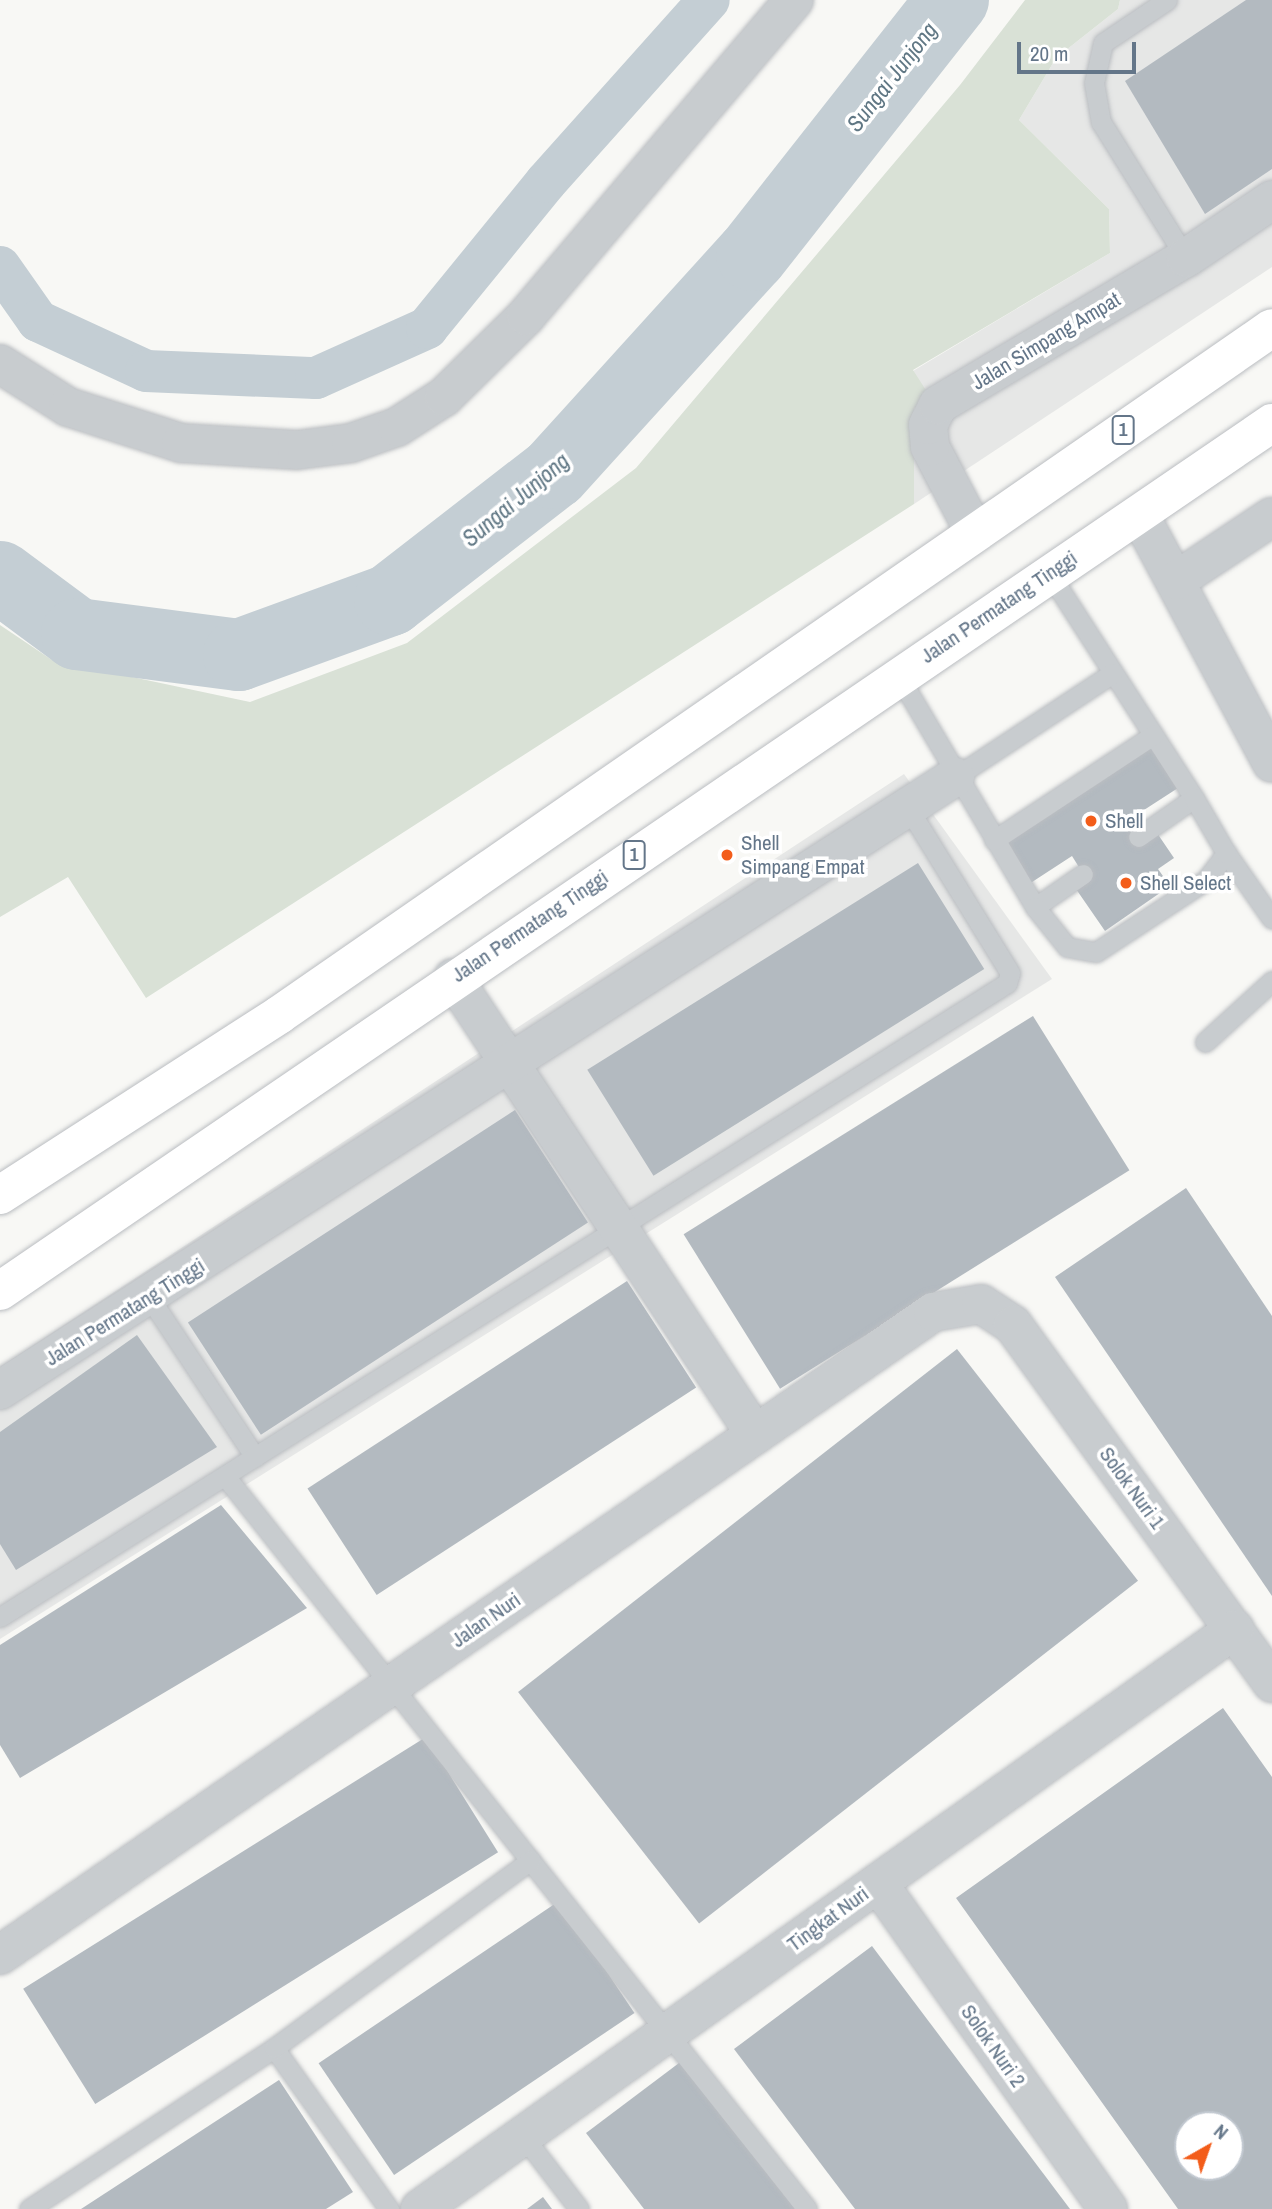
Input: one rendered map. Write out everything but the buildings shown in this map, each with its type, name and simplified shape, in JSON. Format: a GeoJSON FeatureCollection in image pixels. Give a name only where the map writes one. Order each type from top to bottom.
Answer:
{"type":"FeatureCollection","features":[{"type":"Feature","properties":{"kind":"highway","name":"1"},"geometry":{"type":"LineString","coordinates":[[0,1195],[279,1015],[974,531],[1272,328]]}},
{"type":"Feature","properties":{"kind":"highway","name":"Jalan Permatang Tinggi"},"geometry":{"type":"LineString","coordinates":[[0,1291],[453,978],[1272,423]]}},
{"type":"Feature","properties":{"kind":"street"},"geometry":{"type":"LineString","coordinates":[[0,364],[68,407],[181,443],[297,450],[351,443],[397,427],[444,397],[526,316],[794,0]]}},
{"type":"Feature","properties":{"kind":"street","name":"Jalan Simpang Ampat"},"geometry":{"type":"LineString","coordinates":[[974,531],[930,447],[928,425],[937,405],[1186,258],[1272,200]]}},
{"type":"Feature","properties":{"kind":"street"},"geometry":{"type":"LineString","coordinates":[[1139,514],[1177,580],[1272,762]]}},
{"type":"Feature","properties":{"kind":"street"},"geometry":{"type":"LineString","coordinates":[[1177,580],[1272,517]]}},
{"type":"Feature","properties":{"kind":"street","name":"Jalan Permatang Tinggi"},"geometry":{"type":"LineString","coordinates":[[0,1391],[510,1066],[955,777]]}},
{"type":"Feature","properties":{"kind":"street"},"geometry":{"type":"LineString","coordinates":[[453,978],[755,1434]]}},
{"type":"Feature","properties":{"kind":"street","name":"Jalan Nuri"},"geometry":{"type":"LineString","coordinates":[[0,1955],[933,1312],[981,1304]]}},
{"type":"Feature","properties":{"kind":"street","name":"Solok Nuri 1"},"geometry":{"type":"LineString","coordinates":[[981,1304],[1013,1325],[1272,1683]]}},
{"type":"Feature","properties":{"kind":"street","name":"Tingkat Nuri"},"geometry":{"type":"LineString","coordinates":[[420,2209],[1235,1629]]}},
{"type":"Feature","properties":{"kind":"street","name":"Solok Nuri 2"},"geometry":{"type":"LineString","coordinates":[[878,1883],[1108,2209]]}},
{"type":"Feature","properties":{"kind":"lane"},"geometry":{"type":"LineString","coordinates":[[1167,0],[1103,43],[1094,83],[1101,122],[1186,258]]}},
{"type":"Feature","properties":{"kind":"lane"},"geometry":{"type":"LineString","coordinates":[[1049,573],[1194,798],[1226,853],[1272,919]]}},
{"type":"Feature","properties":{"kind":"lane"},"geometry":{"type":"LineString","coordinates":[[955,777],[1114,673]]}},
{"type":"Feature","properties":{"kind":"lane"},"geometry":{"type":"LineString","coordinates":[[898,675],[955,777],[1035,907],[1067,947],[1096,952],[1206,880],[1226,853]]}},
{"type":"Feature","properties":{"kind":"lane"},"geometry":{"type":"LineString","coordinates":[[994,841],[1153,735]]}},
{"type":"Feature","properties":{"kind":"lane"},"geometry":{"type":"LineString","coordinates":[[1138,837],[1194,798]]}},
{"type":"Feature","properties":{"kind":"lane"},"geometry":{"type":"LineString","coordinates":[[0,1617],[1007,983],[1010,973],[908,808]]}},
{"type":"Feature","properties":{"kind":"lane"},"geometry":{"type":"LineString","coordinates":[[1035,907],[1083,874]]}},
{"type":"Feature","properties":{"kind":"lane"},"geometry":{"type":"LineString","coordinates":[[1205,1042],[1272,981]]}},
{"type":"Feature","properties":{"kind":"lane"},"geometry":{"type":"LineString","coordinates":[[149,1297],[255,1457]]}},
{"type":"Feature","properties":{"kind":"lane"},"geometry":{"type":"LineString","coordinates":[[225,1476],[807,2209]]}},
{"type":"Feature","properties":{"kind":"lane"},"geometry":{"type":"LineString","coordinates":[[29,2209],[274,2048],[531,1860]]}},
{"type":"Feature","properties":{"kind":"lane"},"geometry":{"type":"LineString","coordinates":[[274,2048],[389,2209]]}},
{"type":"Feature","properties":{"kind":"lane"},"geometry":{"type":"LineString","coordinates":[[523,2136],[579,2209]]}},
{"type":"Feature","properties":{"kind":"shaded area"},"geometry":{"type":"Polygon","coordinates":[[[1025,0],[1120,0],[1118,9],[1056,58],[1019,120],[1109,209],[1110,253],[913,370],[931,398],[914,408],[914,504],[146,998],[68,877],[0,917],[0,625],[52,660],[250,702],[407,643],[636,468],[960,85],[1025,0]]]}},
{"type":"Feature","properties":{"kind":"shaded area"},"geometry":{"type":"Polygon","coordinates":[[[1120,0],[1272,0],[1272,267],[914,504],[913,371],[1110,253],[1109,209],[1019,120],[1056,58],[1118,9],[1120,0]]]}},
{"type":"Feature","properties":{"kind":"shaded area"},"geometry":{"type":"Polygon","coordinates":[[[904,774],[1052,979],[0,1639],[0,1367],[904,774]]]}},
{"type":"Feature","properties":{"kind":"waterway"},"geometry":{"type":"LineString","coordinates":[[0,267],[38,321],[146,371],[316,378],[427,328],[546,182],[709,0]]}},
{"type":"Feature","properties":{"kind":"waterway","name":"Sungai Junjong"},"geometry":{"type":"LineString","coordinates":[[0,577],[77,634],[239,655],[390,600],[554,473],[752,255],[953,0]]}},
{"type":"Feature","properties":{"kind":"place","name":"Shell"},"geometry":{"type":"Point","coordinates":[1091,821]}},
{"type":"Feature","properties":{"kind":"place","name":"Shell Simpang Empat"},"geometry":{"type":"Point","coordinates":[727,855]}},
{"type":"Feature","properties":{"kind":"place","name":"Shell Select"},"geometry":{"type":"Point","coordinates":[1126,883]}}]}
